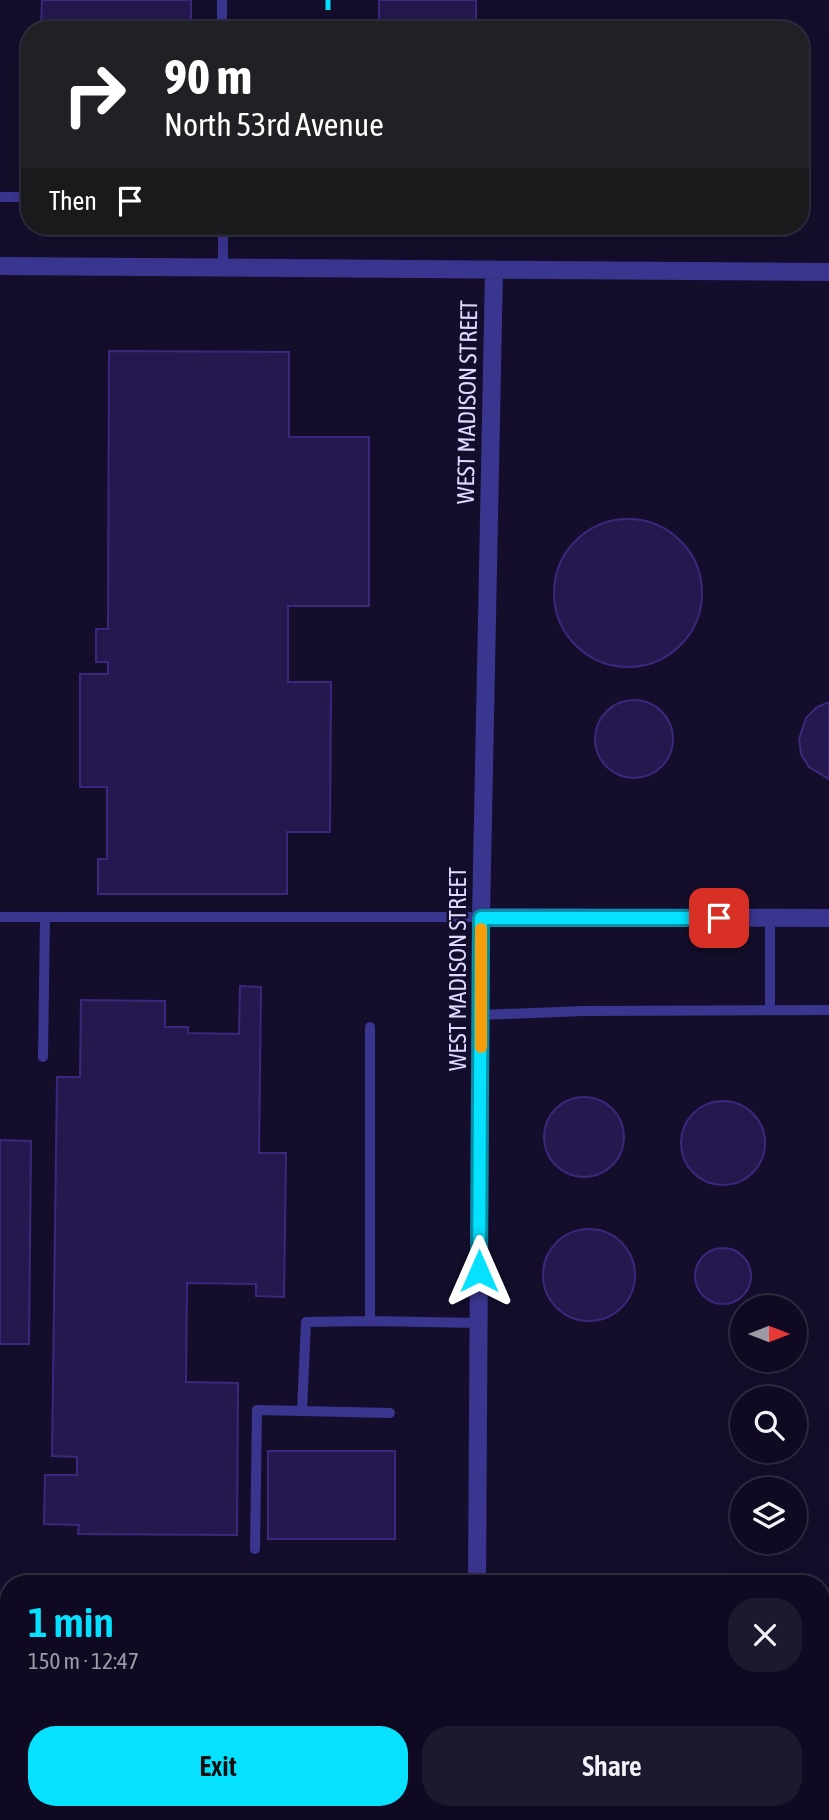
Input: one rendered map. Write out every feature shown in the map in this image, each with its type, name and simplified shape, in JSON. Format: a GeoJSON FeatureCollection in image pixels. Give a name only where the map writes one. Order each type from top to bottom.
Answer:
{"type":"FeatureCollection","features":[{"type":"Feature","properties":{"kind":"street"},"geometry":{"type":"LineString","coordinates":[[0,266],[829,272]]}},
{"type":"Feature","properties":{"kind":"street","name":"WEST MADISON STREET"},"geometry":{"type":"LineString","coordinates":[[477,1575],[481,918],[494,270]]}},
{"type":"Feature","properties":{"kind":"street"},"geometry":{"type":"LineString","coordinates":[[481,918],[829,918]]}},
{"type":"Feature","properties":{"kind":"lane"},"geometry":{"type":"LineString","coordinates":[[222,0],[222,21]]}},
{"type":"Feature","properties":{"kind":"lane"},"geometry":{"type":"LineString","coordinates":[[0,197],[21,197]]}},
{"type":"Feature","properties":{"kind":"lane"},"geometry":{"type":"LineString","coordinates":[[223,235],[223,268]]}},
{"type":"Feature","properties":{"kind":"lane"},"geometry":{"type":"LineString","coordinates":[[43,1057],[45,917]]}},
{"type":"Feature","properties":{"kind":"lane"},"geometry":{"type":"LineString","coordinates":[[0,918],[481,918]]}},
{"type":"Feature","properties":{"kind":"lane"},"geometry":{"type":"LineString","coordinates":[[770,918],[770,1010]]}},
{"type":"Feature","properties":{"kind":"lane"},"geometry":{"type":"LineString","coordinates":[[481,1015],[583,1011],[829,1010]]}},
{"type":"Feature","properties":{"kind":"lane"},"geometry":{"type":"LineString","coordinates":[[370,1027],[370,1321]]}},
{"type":"Feature","properties":{"kind":"lane"},"geometry":{"type":"LineString","coordinates":[[302,1411],[306,1322],[479,1323]]}},
{"type":"Feature","properties":{"kind":"lane"},"geometry":{"type":"LineString","coordinates":[[255,1549],[257,1410],[390,1413]]}},
{"type":"Feature","properties":{"kind":"building"},"geometry":{"type":"Polygon","coordinates":[[[42,0],[191,0],[191,21],[41,21],[42,0]]]}},
{"type":"Feature","properties":{"kind":"building"},"geometry":{"type":"Polygon","coordinates":[[[379,0],[476,0],[476,21],[379,21],[379,0]]]}},
{"type":"Feature","properties":{"kind":"building"},"geometry":{"type":"Polygon","coordinates":[[[109,351],[289,352],[289,437],[369,437],[369,606],[288,606],[288,682],[331,682],[330,832],[287,832],[287,894],[98,894],[98,859],[107,859],[107,787],[80,787],[80,674],[108,674],[108,662],[96,662],[96,629],[108,629],[109,351]]]}},
{"type":"Feature","properties":{"kind":"building"},"geometry":{"type":"Polygon","coordinates":[[[628,519],[656,524],[681,540],[697,565],[702,593],[697,621],[681,646],[656,662],[628,667],[600,662],[575,646],[559,621],[554,593],[559,565],[575,540],[600,524],[628,519]]]}},
{"type":"Feature","properties":{"kind":"building"},"geometry":{"type":"Polygon","coordinates":[[[626,700],[642,700],[656,706],[667,717],[673,731],[673,747],[667,761],[656,772],[642,778],[626,778],[612,772],[601,761],[595,747],[595,731],[601,717],[612,706],[626,700]]]}},
{"type":"Feature","properties":{"kind":"building"},"geometry":{"type":"Polygon","coordinates":[[[829,702],[829,779],[809,767],[801,754],[799,739],[806,718],[817,707],[829,702]]]}},
{"type":"Feature","properties":{"kind":"building"},"geometry":{"type":"Polygon","coordinates":[[[240,986],[261,987],[259,1153],[286,1153],[284,1297],[256,1296],[256,1284],[187,1283],[186,1382],[238,1383],[237,1535],[78,1534],[79,1525],[44,1524],[45,1475],[77,1475],[77,1457],[52,1456],[57,1077],[80,1077],[81,1000],[165,1001],[165,1027],[188,1027],[188,1033],[239,1034],[240,986]]]}},
{"type":"Feature","properties":{"kind":"building"},"geometry":{"type":"Polygon","coordinates":[[[584,1097],[599,1100],[612,1109],[621,1122],[624,1137],[621,1152],[612,1165],[599,1174],[584,1177],[569,1174],[556,1165],[547,1152],[544,1137],[547,1122],[556,1109],[569,1100],[584,1097]]]}},
{"type":"Feature","properties":{"kind":"building"},"geometry":{"type":"Polygon","coordinates":[[[723,1101],[739,1104],[753,1113],[762,1127],[765,1143],[762,1159],[753,1173],[739,1182],[723,1185],[707,1182],[693,1173],[684,1159],[681,1143],[684,1127],[693,1113],[707,1104],[723,1101]]]}},
{"type":"Feature","properties":{"kind":"building"},"geometry":{"type":"Polygon","coordinates":[[[0,1140],[31,1141],[29,1344],[0,1344],[0,1140]]]}},
{"type":"Feature","properties":{"kind":"building"},"geometry":{"type":"Polygon","coordinates":[[[589,1229],[606,1233],[621,1243],[631,1258],[635,1275],[631,1292],[621,1307],[606,1317],[589,1321],[572,1317],[557,1307],[547,1292],[543,1275],[547,1258],[557,1243],[572,1233],[589,1229]]]}},
{"type":"Feature","properties":{"kind":"building"},"geometry":{"type":"Polygon","coordinates":[[[718,1248],[728,1248],[739,1253],[751,1271],[751,1281],[746,1292],[744,1295],[730,1295],[728,1304],[718,1304],[707,1299],[695,1281],[695,1271],[700,1260],[718,1248]]]}},
{"type":"Feature","properties":{"kind":"building"},"geometry":{"type":"Polygon","coordinates":[[[268,1451],[395,1451],[395,1539],[268,1539],[268,1451]]]}},
{"type":"Feature","properties":{"kind":"railway"},"geometry":{"type":"LineString","coordinates":[[328,0],[328,21]]}},
{"type":"Feature","properties":{"kind":"slow traffic"},"geometry":{"type":"LineString","coordinates":[[481,929],[481,1047]]}},
{"type":"Feature","properties":{"kind":"route"},"geometry":{"type":"LineString","coordinates":[[479,1271],[481,918],[719,918]]}}]}
